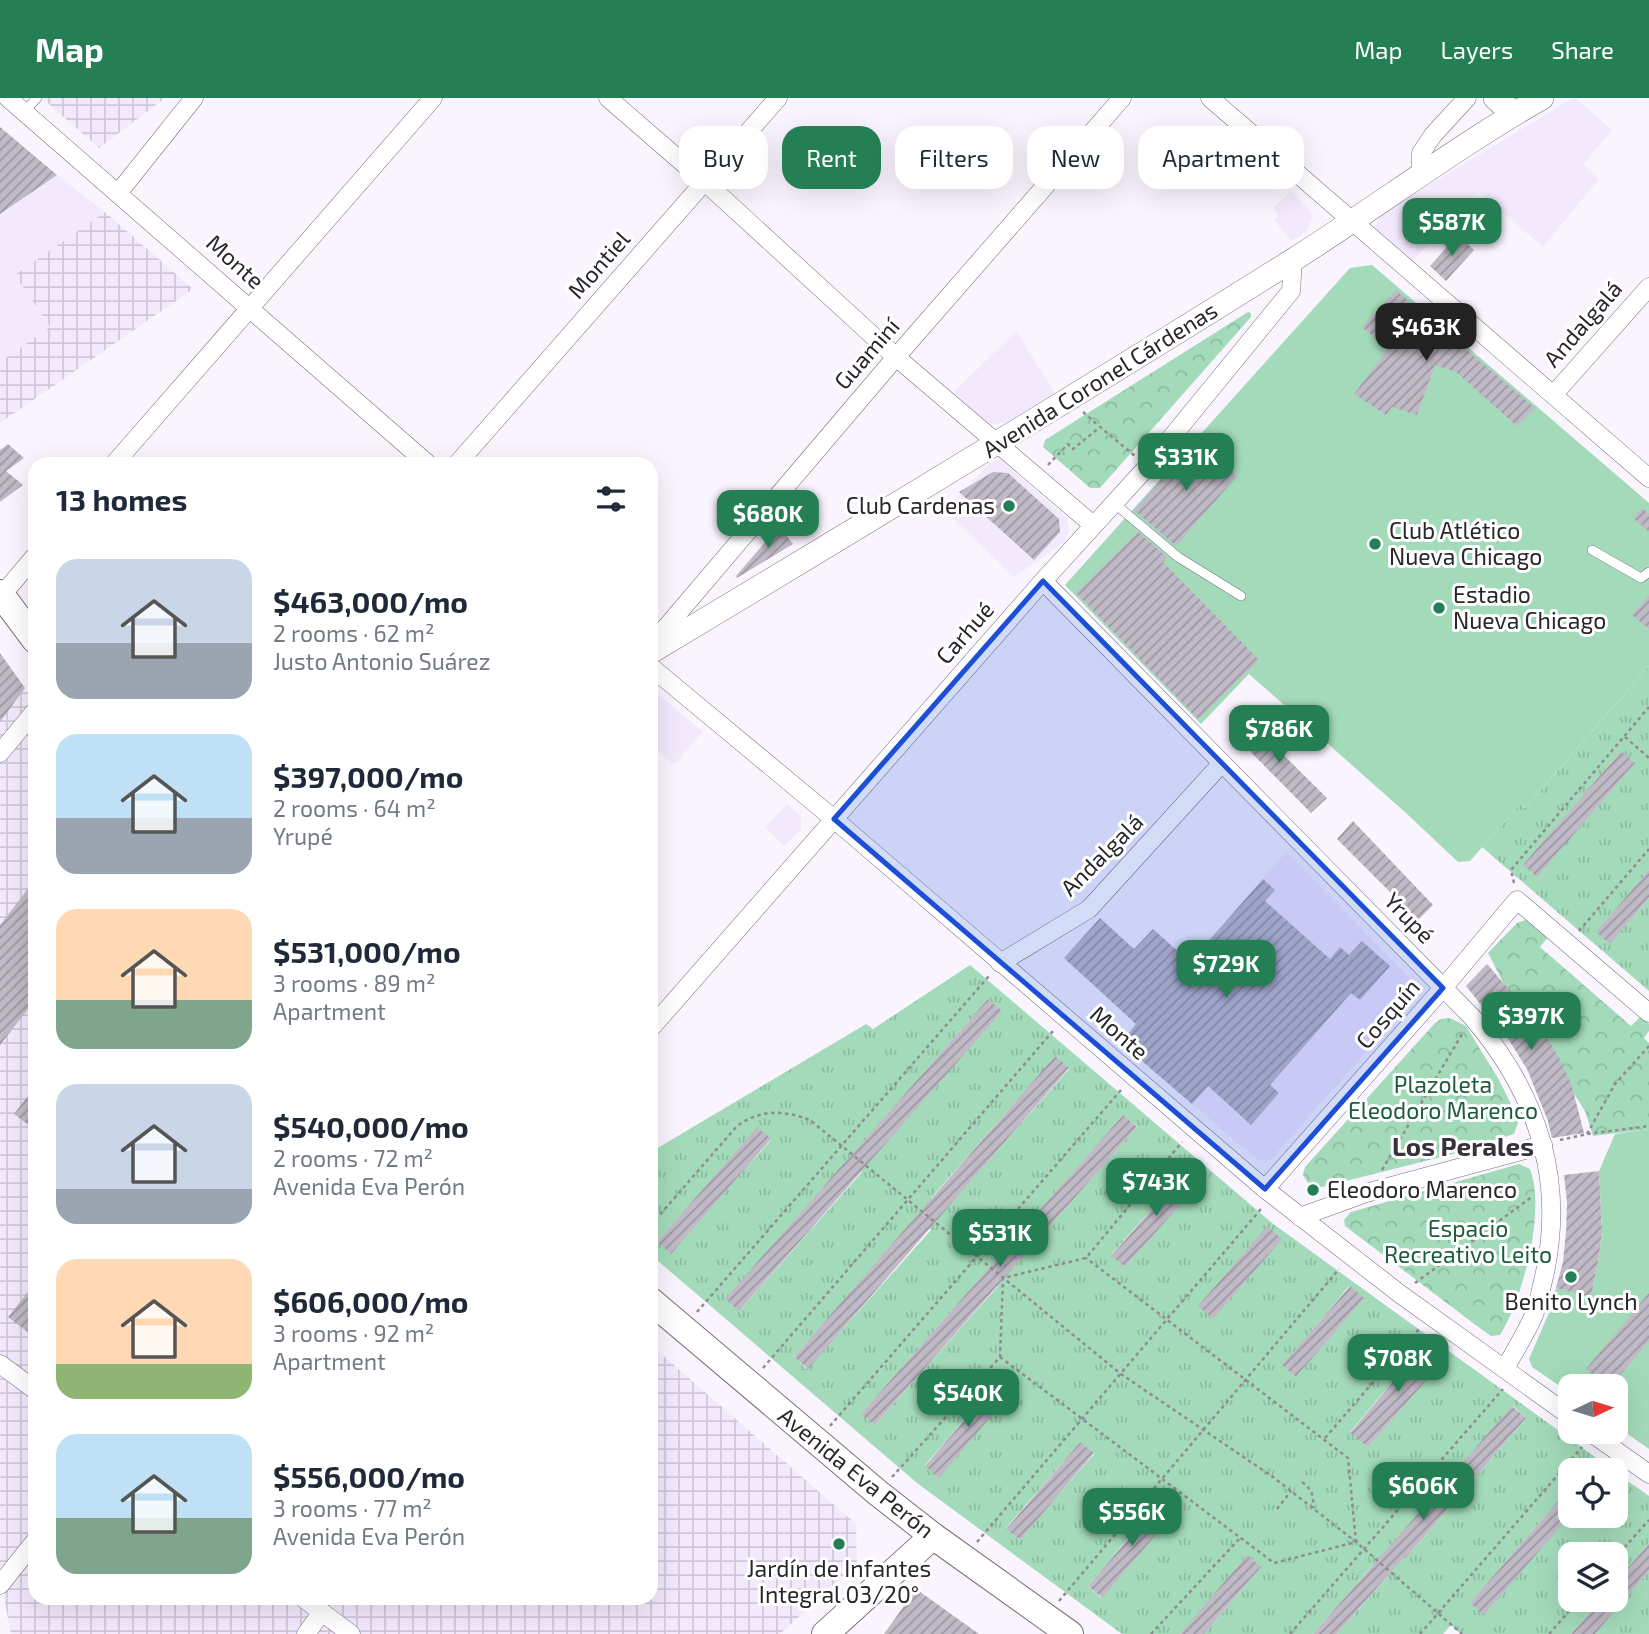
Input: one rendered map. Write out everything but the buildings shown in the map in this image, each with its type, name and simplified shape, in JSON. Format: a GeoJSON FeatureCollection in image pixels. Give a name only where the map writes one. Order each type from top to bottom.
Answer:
{"type":"FeatureCollection","features":[{"type":"Feature","properties":{"kind":"main road"},"geometry":{"type":"LineString","coordinates":[[1,594],[28,631]]}},
{"type":"Feature","properties":{"kind":"main road","name":"Avenida Eva Perón"},"geometry":{"type":"LineString","coordinates":[[658,1307],[878,1493],[933,1536],[1070,1634]]}},
{"type":"Feature","properties":{"kind":"main road"},"geometry":{"type":"LineString","coordinates":[[825,1634],[933,1536]]}},
{"type":"Feature","properties":{"kind":"street","name":"Monte"},"geometry":{"type":"LineString","coordinates":[[8,98],[420,457]]}},
{"type":"Feature","properties":{"kind":"street"},"geometry":{"type":"LineString","coordinates":[[119,192],[194,98]]}},
{"type":"Feature","properties":{"kind":"street"},"geometry":{"type":"LineString","coordinates":[[120,457],[433,98]]}},
{"type":"Feature","properties":{"kind":"street"},"geometry":{"type":"LineString","coordinates":[[608,98],[679,159]]}},
{"type":"Feature","properties":{"kind":"street","name":"Montiel"},"geometry":{"type":"LineString","coordinates":[[754,126],[778,98]]}},
{"type":"Feature","properties":{"kind":"street","name":"Guaminí"},"geometry":{"type":"LineString","coordinates":[[658,637],[896,357],[1122,98]]}},
{"type":"Feature","properties":{"kind":"street"},"geometry":{"type":"LineString","coordinates":[[1210,98],[1649,478]]}},
{"type":"Feature","properties":{"kind":"street"},"geometry":{"type":"LineString","coordinates":[[1420,175],[1421,153],[1433,135],[1467,98]]}},
{"type":"Feature","properties":{"kind":"street"},"geometry":{"type":"LineString","coordinates":[[1495,98],[1505,107],[1517,112]]}},
{"type":"Feature","properties":{"kind":"street","name":"Avenida Coronel Cárdenas"},"geometry":{"type":"LineString","coordinates":[[658,648],[997,444],[1293,260],[1542,98]]}},
{"type":"Feature","properties":{"kind":"street","name":"Montiel"},"geometry":{"type":"LineString","coordinates":[[463,457],[699,189]]}},
{"type":"Feature","properties":{"kind":"street"},"geometry":{"type":"LineString","coordinates":[[713,189],[896,357],[1093,525]]}},
{"type":"Feature","properties":{"kind":"street","name":"Carhué"},"geometry":{"type":"LineString","coordinates":[[658,1020],[1043,580],[1148,466],[1291,290],[1293,260]]}},
{"type":"Feature","properties":{"kind":"street","name":"Andalgalá"},"geometry":{"type":"LineString","coordinates":[[1554,394],[1649,287]]}},
{"type":"Feature","properties":{"kind":"street"},"geometry":{"type":"LineString","coordinates":[[1,594],[28,564]]}},
{"type":"Feature","properties":{"kind":"street","name":"Yrupé"},"geometry":{"type":"LineString","coordinates":[[1043,580],[1472,1017],[1518,1081],[1543,1145],[1550,1183],[1551,1223],[1545,1270],[1534,1315],[1509,1372]]}},
{"type":"Feature","properties":{"kind":"street","name":"Monte"},"geometry":{"type":"LineString","coordinates":[[658,673],[834,819],[1269,1193],[1400,1294],[1558,1407]]}},
{"type":"Feature","properties":{"kind":"street"},"geometry":{"type":"LineString","coordinates":[[0,753],[28,719]]}},
{"type":"Feature","properties":{"kind":"street","name":"Andalgalá"},"geometry":{"type":"LineString","coordinates":[[1000,963],[1089,909],[1222,763]]}},
{"type":"Feature","properties":{"kind":"street"},"geometry":{"type":"LineString","coordinates":[[1517,900],[1649,1013]]}},
{"type":"Feature","properties":{"kind":"street","name":"Cosquín"},"geometry":{"type":"LineString","coordinates":[[1269,1193],[1517,900]]}},
{"type":"Feature","properties":{"kind":"street"},"geometry":{"type":"LineString","coordinates":[[1300,1217],[1366,1193],[1543,1145]]}},
{"type":"Feature","properties":{"kind":"street"},"geometry":{"type":"LineString","coordinates":[[0,1364],[28,1385]]}},
{"type":"Feature","properties":{"kind":"street"},"geometry":{"type":"LineString","coordinates":[[1607,1444],[1649,1474]]}},
{"type":"Feature","properties":{"kind":"street"},"geometry":{"type":"LineString","coordinates":[[0,1585],[28,1550]]}},
{"type":"Feature","properties":{"kind":"street"},"geometry":{"type":"LineString","coordinates":[[312,1605],[351,1634]]}},
{"type":"Feature","properties":{"kind":"street"},"geometry":{"type":"LineString","coordinates":[[306,1634],[322,1612]]}},
{"type":"Feature","properties":{"kind":"lane"},"geometry":{"type":"LineString","coordinates":[[24,112],[37,98]]}},
{"type":"Feature","properties":{"kind":"lane"},"geometry":{"type":"LineString","coordinates":[[1114,503],[1178,556],[1241,596]]}},
{"type":"Feature","properties":{"kind":"lane"},"geometry":{"type":"LineString","coordinates":[[1592,550],[1642,578],[1649,572]]}},
{"type":"Feature","properties":{"kind":"path"},"geometry":{"type":"LineString","coordinates":[[1037,477],[1068,443],[1073,449],[1100,427],[1118,445],[1148,466]]}},
{"type":"Feature","properties":{"kind":"path"},"geometry":{"type":"LineString","coordinates":[[1517,900],[1511,870],[1649,707]]}},
{"type":"Feature","properties":{"kind":"path"},"geometry":{"type":"LineString","coordinates":[[1624,737],[1649,758]]}},
{"type":"Feature","properties":{"kind":"path"},"geometry":{"type":"LineString","coordinates":[[1568,944],[1649,849]]}},
{"type":"Feature","properties":{"kind":"path"},"geometry":{"type":"LineString","coordinates":[[683,1328],[1000,963]]}},
{"type":"Feature","properties":{"kind":"path"},"geometry":{"type":"LineString","coordinates":[[1366,1193],[1472,1017]]}},
{"type":"Feature","properties":{"kind":"path"},"geometry":{"type":"LineString","coordinates":[[749,1384],[1065,1018]]}},
{"type":"Feature","properties":{"kind":"path"},"geometry":{"type":"LineString","coordinates":[[1587,1134],[1615,1084],[1649,1046]]}},
{"type":"Feature","properties":{"kind":"path"},"geometry":{"type":"LineString","coordinates":[[817,1441],[1132,1076]]}},
{"type":"Feature","properties":{"kind":"path"},"geometry":{"type":"LineString","coordinates":[[658,1217],[737,1126],[748,1118],[762,1113],[779,1112],[796,1114],[810,1120],[1121,1374],[1291,1491],[1356,1542],[1462,1634]]}},
{"type":"Feature","properties":{"kind":"path"},"geometry":{"type":"LineString","coordinates":[[1543,1145],[1587,1134],[1649,1126]]}},
{"type":"Feature","properties":{"kind":"path"},"geometry":{"type":"LineString","coordinates":[[1003,1278],[1086,1258],[1193,1129]]}},
{"type":"Feature","properties":{"kind":"path"},"geometry":{"type":"LineString","coordinates":[[1400,1294],[1550,1183]]}},
{"type":"Feature","properties":{"kind":"path"},"geometry":{"type":"LineString","coordinates":[[963,1558],[1167,1320],[1269,1193]]}},
{"type":"Feature","properties":{"kind":"path"},"geometry":{"type":"LineString","coordinates":[[1046,1616],[1350,1255]]}},
{"type":"Feature","properties":{"kind":"path"},"geometry":{"type":"LineString","coordinates":[[1086,1258],[1349,1458],[1356,1542]]}},
{"type":"Feature","properties":{"kind":"path"},"geometry":{"type":"LineString","coordinates":[[878,1493],[1000,1357],[1003,1278]]}},
{"type":"Feature","properties":{"kind":"path"},"geometry":{"type":"LineString","coordinates":[[1324,1439],[1430,1316]]}},
{"type":"Feature","properties":{"kind":"path"},"geometry":{"type":"LineString","coordinates":[[1000,1357],[1274,1563],[1356,1542]]}},
{"type":"Feature","properties":{"kind":"path"},"geometry":{"type":"LineString","coordinates":[[1290,1634],[1364,1549],[1509,1372]]}},
{"type":"Feature","properties":{"kind":"path"},"geometry":{"type":"LineString","coordinates":[[1420,1634],[1583,1444]]}},
{"type":"Feature","properties":{"kind":"path"},"geometry":{"type":"LineString","coordinates":[[1302,1482],[1311,1489],[1313,1508]]}},
{"type":"Feature","properties":{"kind":"path"},"geometry":{"type":"LineString","coordinates":[[1277,1509],[1291,1491]]}},
{"type":"Feature","properties":{"kind":"path"},"geometry":{"type":"LineString","coordinates":[[1628,1543],[1649,1520]]}},
{"type":"Feature","properties":{"kind":"path"},"geometry":{"type":"LineString","coordinates":[[1151,1634],[1240,1538]]}},
{"type":"Feature","properties":{"kind":"path"},"geometry":{"type":"LineString","coordinates":[[1549,1634],[1568,1612]]}},
{"type":"Feature","properties":{"kind":"highlighted area"},"geometry":{"type":"Polygon","coordinates":[[[1043,581],[1443,988],[1265,1189],[834,819],[1043,581]]]}},
{"type":"Feature","properties":{"kind":"shaded area"},"geometry":{"type":"Polygon","coordinates":[[[42,98],[165,98],[99,148],[42,98]]]}},
{"type":"Feature","properties":{"kind":"shaded area"},"geometry":{"type":"Polygon","coordinates":[[[1573,98],[1612,130],[1583,165],[1599,179],[1543,247],[1478,191],[1408,266],[1376,235],[1375,227],[1381,214],[1573,98]]]}},
{"type":"Feature","properties":{"kind":"shaded area"},"geometry":{"type":"Polygon","coordinates":[[[57,175],[105,212],[15,275],[50,327],[0,362],[0,214],[57,175]]]}},
{"type":"Feature","properties":{"kind":"shaded area"},"geometry":{"type":"Polygon","coordinates":[[[1291,191],[1311,211],[1312,216],[1307,232],[1291,241],[1274,220],[1278,216],[1273,208],[1291,191]]]}},
{"type":"Feature","properties":{"kind":"shaded area"},"geometry":{"type":"Polygon","coordinates":[[[105,212],[193,289],[0,423],[0,362],[50,327],[15,275],[105,212]]]}},
{"type":"Feature","properties":{"kind":"shaded area"},"geometry":{"type":"Polygon","coordinates":[[[1016,331],[1055,393],[1005,423],[992,424],[953,393],[1016,331]]]}},
{"type":"Feature","properties":{"kind":"shaded area"},"geometry":{"type":"Polygon","coordinates":[[[1002,461],[1065,517],[1068,523],[1065,542],[1014,577],[944,510],[991,462],[1002,461]]]}},
{"type":"Feature","properties":{"kind":"shaded area"},"geometry":{"type":"Polygon","coordinates":[[[0,655],[28,693],[28,1605],[658,1605],[658,1351],[856,1524],[857,1564],[780,1634],[11,1634],[0,1577],[0,655]]]}},
{"type":"Feature","properties":{"kind":"shaded area"},"geometry":{"type":"Polygon","coordinates":[[[658,694],[703,732],[674,764],[658,751],[658,694]]]}},
{"type":"Feature","properties":{"kind":"shaded area"},"geometry":{"type":"Polygon","coordinates":[[[787,804],[801,816],[801,829],[784,846],[765,827],[787,804]]]}},
{"type":"Feature","properties":{"kind":"shaded area"},"geometry":{"type":"Polygon","coordinates":[[[1286,852],[1414,982],[1415,997],[1270,1160],[1258,1160],[1121,1043],[1286,852]]]}},
{"type":"Feature","properties":{"kind":"green space","name":"Estadio Nueva Chicago"},"geometry":{"type":"Polygon","coordinates":[[[1372,265],[1649,503],[1649,666],[1525,808],[1520,804],[1470,861],[1458,862],[1249,674],[1201,724],[1065,585],[1350,268],[1372,265]]]}},
{"type":"Feature","properties":{"kind":"green space"},"geometry":{"type":"Polygon","coordinates":[[[1248,312],[1251,317],[1100,488],[1090,488],[1043,447],[1045,440],[1248,312]]]}},
{"type":"Feature","properties":{"kind":"green space"},"geometry":{"type":"Polygon","coordinates":[[[1649,666],[1649,870],[1610,943],[1649,898],[1649,991],[1482,847],[1520,804],[1525,808],[1649,666]],[[1620,752],[1524,865],[1537,876],[1634,764],[1620,752]]]}},
{"type":"Feature","properties":{"kind":"green space"},"geometry":{"type":"Polygon","coordinates":[[[1528,919],[1548,937],[1540,947],[1631,1026],[1641,1016],[1649,1024],[1649,1031],[1644,1038],[1649,1043],[1649,1129],[1593,1136],[1585,1111],[1506,988],[1488,953],[1517,923],[1528,919]]]}},
{"type":"Feature","properties":{"kind":"green space"},"geometry":{"type":"Polygon","coordinates":[[[970,965],[1272,1223],[1558,1430],[1558,1444],[1577,1444],[1596,1458],[1558,1458],[1558,1501],[1471,1602],[1558,1526],[1558,1528],[1628,1528],[1628,1481],[1649,1496],[1649,1543],[1628,1568],[1628,1542],[1558,1542],[1558,1612],[1590,1612],[1571,1634],[1461,1634],[1451,1625],[1443,1634],[1337,1634],[1387,1577],[1373,1565],[1313,1634],[1204,1634],[1261,1567],[1180,1634],[1122,1634],[917,1483],[658,1261],[658,1243],[670,1253],[771,1140],[757,1128],[658,1241],[658,1148],[866,1024],[873,1029],[970,965]],[[988,999],[864,1141],[1001,1011],[988,999]],[[1055,1057],[931,1198],[945,1210],[1069,1069],[1055,1057]],[[1123,1115],[1000,1256],[1013,1268],[1137,1127],[1123,1115]],[[849,1159],[739,1311],[862,1172],[849,1159]],[[1187,1169],[1111,1255],[1125,1267],[1200,1181],[1187,1169]],[[917,1218],[794,1357],[807,1369],[931,1230],[917,1218]],[[984,1274],[862,1413],[875,1425],[998,1286],[984,1274]],[[1349,1286],[1283,1365],[1296,1377],[1363,1298],[1349,1286]],[[1425,1343],[1350,1432],[1368,1447],[1444,1359],[1425,1343]],[[999,1379],[925,1465],[938,1477],[1012,1391],[999,1379]],[[1513,1406],[1391,1547],[1405,1559],[1526,1418],[1513,1406]],[[1080,1442],[1006,1528],[1019,1540],[1094,1454],[1080,1442]],[[1161,1499],[1088,1586],[1101,1598],[1175,1511],[1161,1499]]]}},
{"type":"Feature","properties":{"kind":"green space","name":"Plazoleta Eleodoro Marenco"},"geometry":{"type":"Polygon","coordinates":[[[1450,1018],[1466,1026],[1499,1080],[1519,1120],[1514,1134],[1453,1154],[1318,1188],[1310,1186],[1303,1175],[1305,1167],[1435,1023],[1450,1018]]]}},
{"type":"Feature","properties":{"kind":"green space"},"geometry":{"type":"Polygon","coordinates":[[[1390,1089],[1402,1101],[1378,1126],[1365,1114],[1390,1089]]]}},
{"type":"Feature","properties":{"kind":"green space"},"geometry":{"type":"Polygon","coordinates":[[[1649,1129],[1649,1449],[1628,1434],[1628,1374],[1558,1374],[1558,1385],[1532,1367],[1529,1359],[1551,1308],[1556,1288],[1591,1296],[1602,1231],[1599,1171],[1615,1134],[1649,1129]]]}},
{"type":"Feature","properties":{"kind":"green space","name":"Espacio Recreativo Leito"},"geometry":{"type":"Polygon","coordinates":[[[1519,1164],[1530,1169],[1534,1187],[1534,1230],[1517,1299],[1500,1335],[1491,1336],[1481,1329],[1345,1226],[1344,1220],[1351,1212],[1519,1164]]]}},
{"type":"Feature","properties":{"kind":"green space"},"geometry":{"type":"Polygon","coordinates":[[[1649,1571],[1649,1634],[1595,1634],[1614,1612],[1628,1612],[1628,1596],[1649,1571]]]}},
{"type":"Feature","properties":{"kind":"place","name":"Club Cardenas"},"geometry":{"type":"Point","coordinates":[1009,506]}},
{"type":"Feature","properties":{"kind":"place","name":"Club Atlético Nueva Chicago"},"geometry":{"type":"Point","coordinates":[1375,544]}},
{"type":"Feature","properties":{"kind":"place","name":"Estadio Nueva Chicago"},"geometry":{"type":"Point","coordinates":[1439,608]}},
{"type":"Feature","properties":{"kind":"place","name":"Eleodoro Marenco"},"geometry":{"type":"Point","coordinates":[1313,1190]}},
{"type":"Feature","properties":{"kind":"place","name":"Benito Lynch"},"geometry":{"type":"Point","coordinates":[1571,1277]}},
{"type":"Feature","properties":{"kind":"place","name":"Jardín de Infantes Integral 03/20°"},"geometry":{"type":"Point","coordinates":[839,1544]}},
{"type":"Feature","properties":{"kind":"district","name":"Los Perales"},"geometry":{"type":"Point","coordinates":[1463,1147]}}]}
